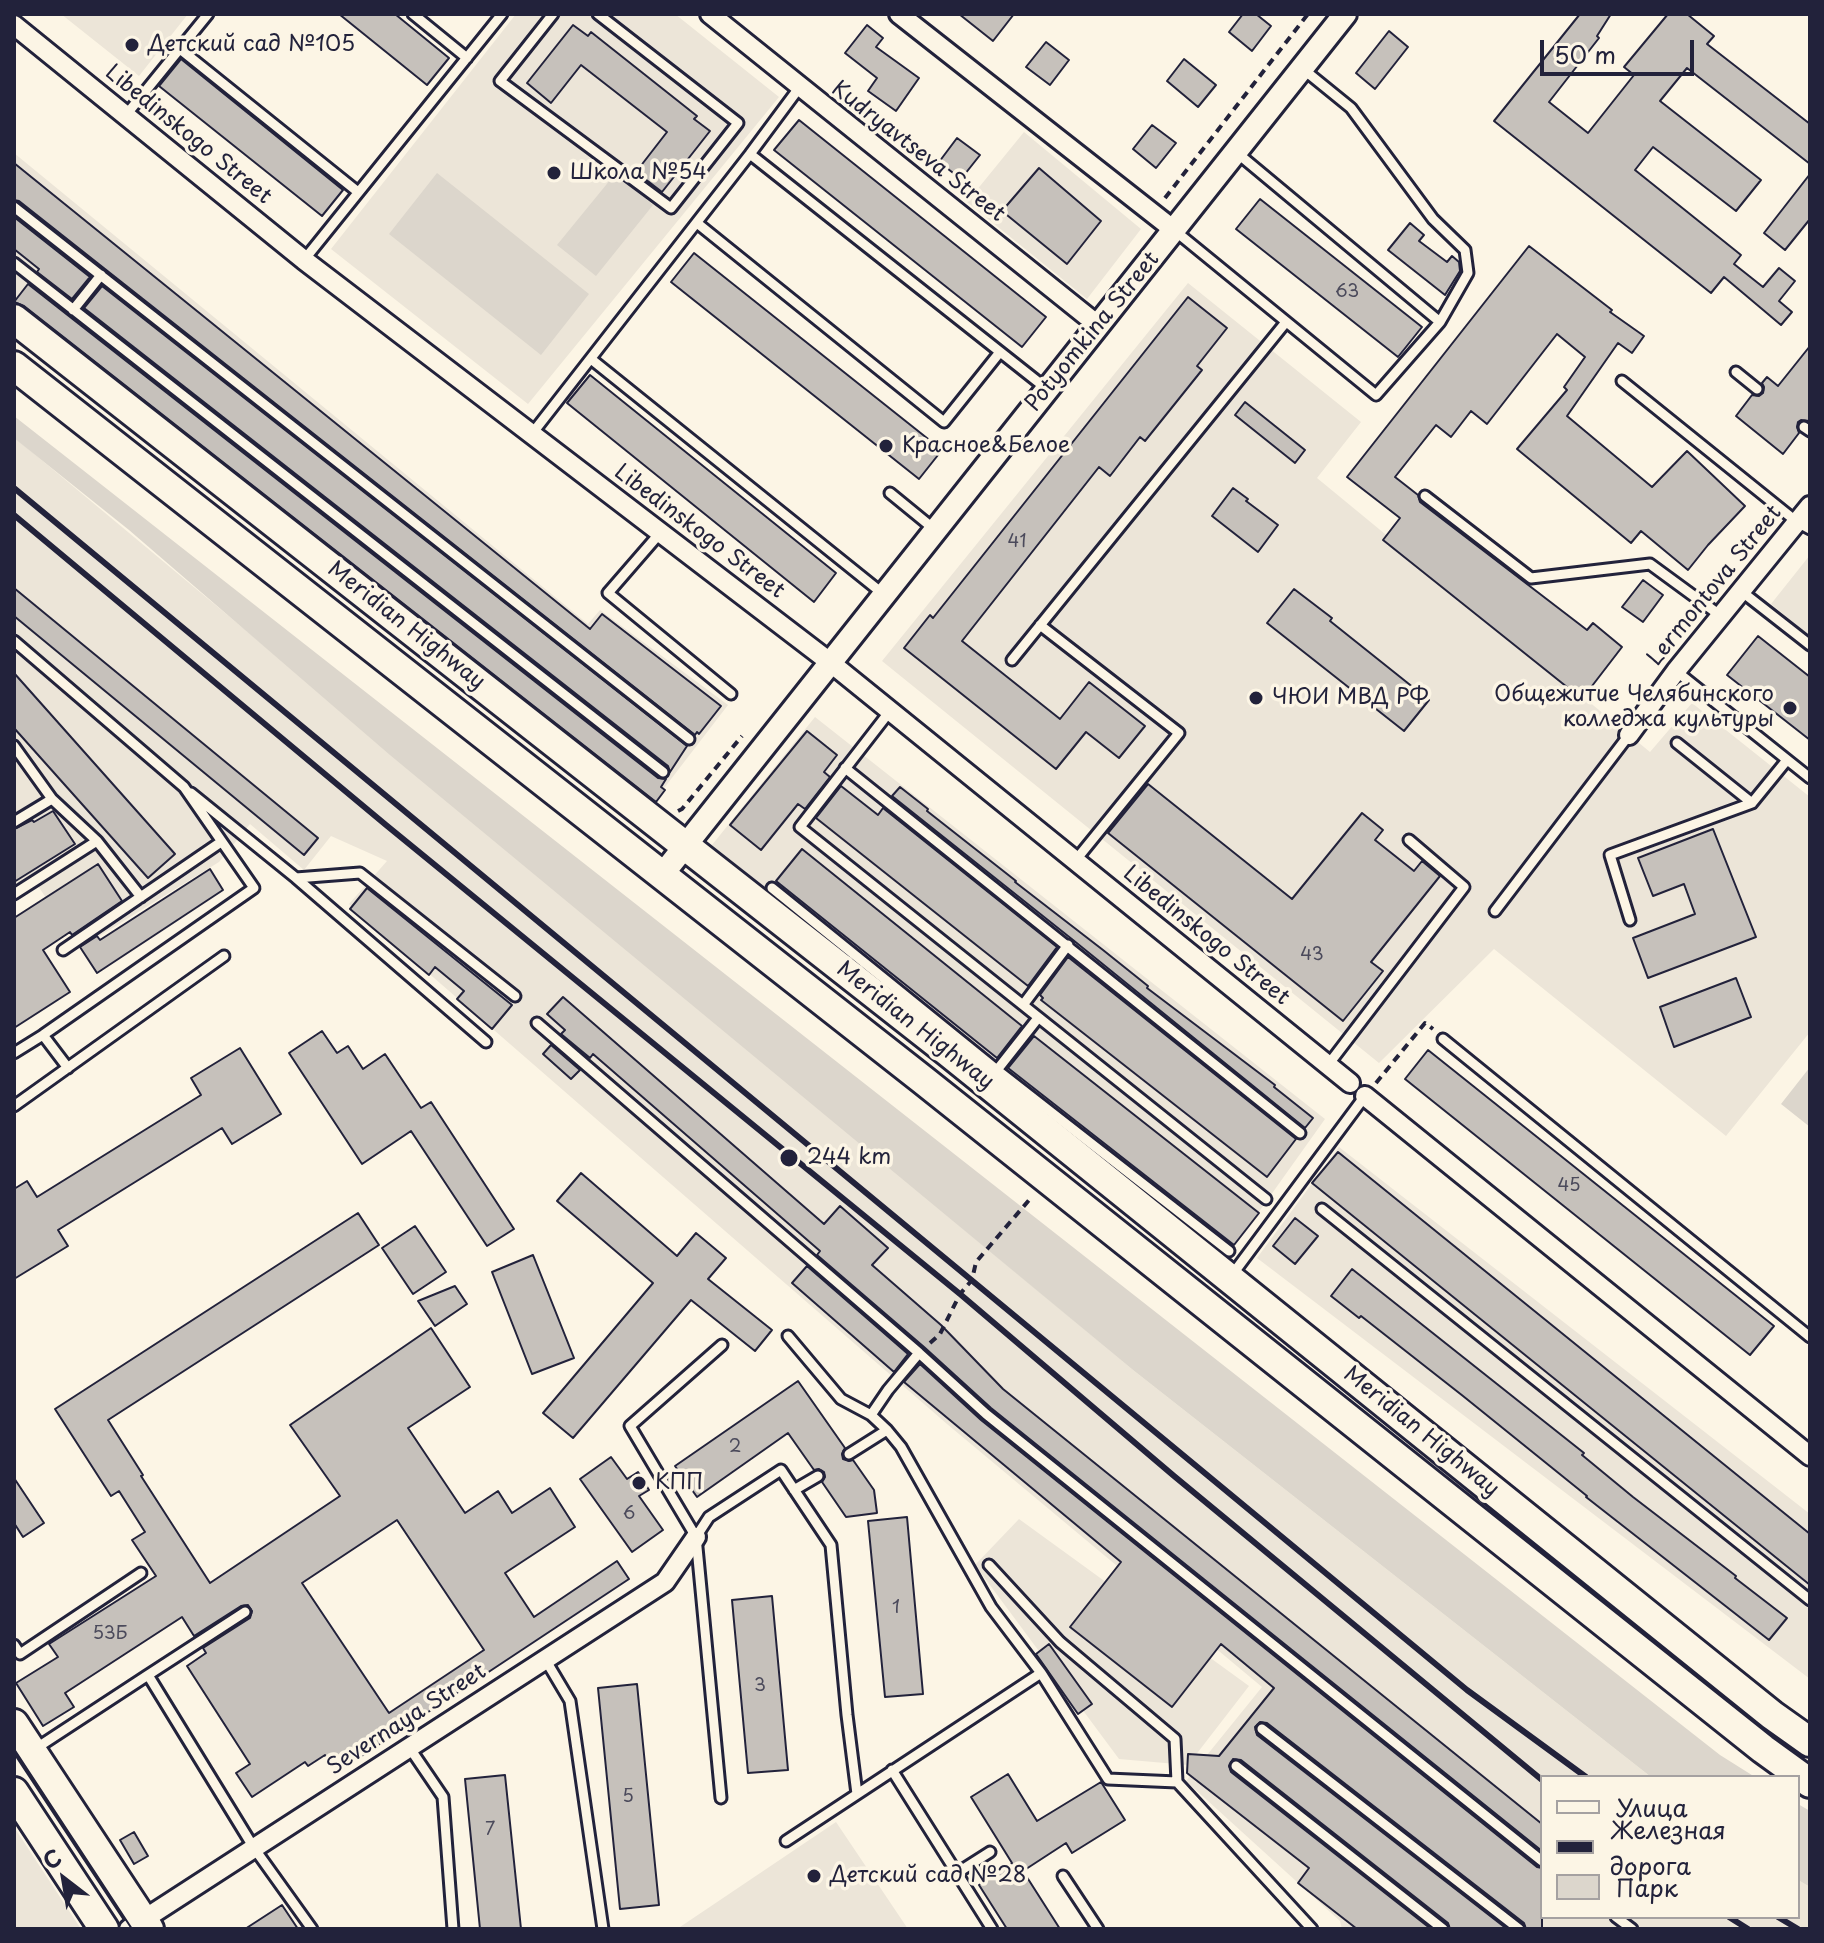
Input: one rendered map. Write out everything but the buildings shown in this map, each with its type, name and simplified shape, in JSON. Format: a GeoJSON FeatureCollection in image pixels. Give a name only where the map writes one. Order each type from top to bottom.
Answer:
{"type":"FeatureCollection","features":[{"type":"Feature","properties":{"kind":"main road","name":"Meridian Highway"},"geometry":{"type":"LineString","coordinates":[[14,319],[948,1052],[1230,1265],[1772,1715],[1810,1742]]}},
{"type":"Feature","properties":{"kind":"main road","name":"Meridian Highway"},"geometry":{"type":"LineString","coordinates":[[14,366],[1799,1775]]}},
{"type":"Feature","properties":{"kind":"main road"},"geometry":{"type":"LineString","coordinates":[[14,1724],[140,1926]]}},
{"type":"Feature","properties":{"kind":"main road"},"geometry":{"type":"LineString","coordinates":[[14,1792],[104,1929]]}},
{"type":"Feature","properties":{"kind":"street","name":"Kudryavtseva Street"},"geometry":{"type":"LineString","coordinates":[[710,14],[1099,326]]}},
{"type":"Feature","properties":{"kind":"street"},"geometry":{"type":"LineString","coordinates":[[899,14],[1174,230]]}},
{"type":"Feature","properties":{"kind":"street","name":"Potyomkina Street"},"geometry":{"type":"LineString","coordinates":[[662,875],[1345,14]]}},
{"type":"Feature","properties":{"kind":"street","name":"Libedinskogo Street"},"geometry":{"type":"LineString","coordinates":[[14,25],[304,260],[831,663],[1350,1083]]}},
{"type":"Feature","properties":{"kind":"street","name":"Lermontova Street"},"geometry":{"type":"LineString","coordinates":[[1629,735],[1741,591],[1804,526],[1810,506]]}},
{"type":"Feature","properties":{"kind":"street"},"geometry":{"type":"LineString","coordinates":[[1365,1096],[1810,1456]]}},
{"type":"Feature","properties":{"kind":"street","name":"Severnaya Street"},"geometry":{"type":"LineString","coordinates":[[140,1926],[254,1848],[665,1582],[696,1537]]}},
{"type":"Feature","properties":{"kind":"lane"},"geometry":{"type":"LineString","coordinates":[[126,115],[208,14]]}},
{"type":"Feature","properties":{"kind":"lane"},"geometry":{"type":"LineString","coordinates":[[413,14],[467,58]]}},
{"type":"Feature","properties":{"kind":"lane"},"geometry":{"type":"LineString","coordinates":[[304,260],[502,14]]}},
{"type":"Feature","properties":{"kind":"lane"},"geometry":{"type":"LineString","coordinates":[[553,14],[500,81],[671,208],[738,123],[598,14]]}},
{"type":"Feature","properties":{"kind":"lane"},"geometry":{"type":"LineString","coordinates":[[180,49],[358,192]]}},
{"type":"Feature","properties":{"kind":"lane"},"geometry":{"type":"LineString","coordinates":[[1174,230],[1376,395],[1440,322],[1468,273],[1465,250],[1433,219],[1351,108],[1302,68]]}},
{"type":"Feature","properties":{"kind":"lane"},"geometry":{"type":"LineString","coordinates":[[531,435],[799,88]]}},
{"type":"Feature","properties":{"kind":"lane"},"geometry":{"type":"LineString","coordinates":[[1236,152],[1440,322]]}},
{"type":"Feature","properties":{"kind":"lane"},"geometry":{"type":"LineString","coordinates":[[750,154],[1047,389]]}},
{"type":"Feature","properties":{"kind":"lane"},"geometry":{"type":"LineString","coordinates":[[14,207],[689,739]]}},
{"type":"Feature","properties":{"kind":"lane"},"geometry":{"type":"LineString","coordinates":[[697,223],[944,422],[1000,352]]}},
{"type":"Feature","properties":{"kind":"lane"},"geometry":{"type":"LineString","coordinates":[[14,263],[663,772]]}},
{"type":"Feature","properties":{"kind":"lane"},"geometry":{"type":"LineString","coordinates":[[73,310],[101,275]]}},
{"type":"Feature","properties":{"kind":"lane"},"geometry":{"type":"LineString","coordinates":[[1012,660],[1286,322]]}},
{"type":"Feature","properties":{"kind":"lane"},"geometry":{"type":"LineString","coordinates":[[591,359],[885,596]]}},
{"type":"Feature","properties":{"kind":"lane"},"geometry":{"type":"LineString","coordinates":[[1736,372],[1757,389]]}},
{"type":"Feature","properties":{"kind":"lane"},"geometry":{"type":"LineString","coordinates":[[1622,381],[1804,526]]}},
{"type":"Feature","properties":{"kind":"lane"},"geometry":{"type":"LineString","coordinates":[[890,493],[936,530]]}},
{"type":"Feature","properties":{"kind":"lane"},"geometry":{"type":"LineString","coordinates":[[1425,496],[1531,578],[1650,564],[1721,616]]}},
{"type":"Feature","properties":{"kind":"lane"},"geometry":{"type":"LineString","coordinates":[[660,533],[608,593],[731,694]]}},
{"type":"Feature","properties":{"kind":"lane"},"geometry":{"type":"LineString","coordinates":[[1741,591],[1810,645]]}},
{"type":"Feature","properties":{"kind":"lane"},"geometry":{"type":"LineString","coordinates":[[1040,625],[1179,733],[1075,861]]}},
{"type":"Feature","properties":{"kind":"lane"},"geometry":{"type":"LineString","coordinates":[[14,641],[486,1042]]}},
{"type":"Feature","properties":{"kind":"lane"},"geometry":{"type":"LineString","coordinates":[[1676,671],[1810,778]]}},
{"type":"Feature","properties":{"kind":"lane"},"geometry":{"type":"LineString","coordinates":[[890,711],[800,827],[1266,1199]]}},
{"type":"Feature","properties":{"kind":"lane"},"geometry":{"type":"LineString","coordinates":[[1495,911],[1629,735]]}},
{"type":"Feature","properties":{"kind":"lane"},"geometry":{"type":"LineString","coordinates":[[1677,743],[1752,803]]}},
{"type":"Feature","properties":{"kind":"lane"},"geometry":{"type":"LineString","coordinates":[[14,746],[52,799],[97,841],[141,897]]}},
{"type":"Feature","properties":{"kind":"lane"},"geometry":{"type":"LineString","coordinates":[[1630,920],[1610,855],[1752,803],[1787,760]]}},
{"type":"Feature","properties":{"kind":"lane"},"geometry":{"type":"LineString","coordinates":[[845,768],[1300,1133]]}},
{"type":"Feature","properties":{"kind":"lane"},"geometry":{"type":"LineString","coordinates":[[14,1053],[254,888],[184,787]]}},
{"type":"Feature","properties":{"kind":"lane"},"geometry":{"type":"LineString","coordinates":[[14,822],[52,799]]}},
{"type":"Feature","properties":{"kind":"lane"},"geometry":{"type":"LineString","coordinates":[[1328,1065],[1464,887],[1409,840]]}},
{"type":"Feature","properties":{"kind":"lane"},"geometry":{"type":"LineString","coordinates":[[14,894],[97,841]]}},
{"type":"Feature","properties":{"kind":"lane"},"geometry":{"type":"LineString","coordinates":[[63,950],[221,842]]}},
{"type":"Feature","properties":{"kind":"lane"},"geometry":{"type":"LineString","coordinates":[[296,878],[360,873],[515,996]]}},
{"type":"Feature","properties":{"kind":"lane"},"geometry":{"type":"LineString","coordinates":[[772,888],[997,1070],[1230,1265],[1365,1096]]}},
{"type":"Feature","properties":{"kind":"lane"},"geometry":{"type":"LineString","coordinates":[[1023,1005],[1068,945]]}},
{"type":"Feature","properties":{"kind":"lane"},"geometry":{"type":"LineString","coordinates":[[14,1106],[224,956]]}},
{"type":"Feature","properties":{"kind":"lane"},"geometry":{"type":"LineString","coordinates":[[997,1070],[1038,1018]]}},
{"type":"Feature","properties":{"kind":"lane"},"geometry":{"type":"LineString","coordinates":[[537,1023],[986,1414],[1540,1859]]}},
{"type":"Feature","properties":{"kind":"lane"},"geometry":{"type":"LineString","coordinates":[[43,1035],[68,1068]]}},
{"type":"Feature","properties":{"kind":"lane"},"geometry":{"type":"LineString","coordinates":[[1443,1039],[1810,1337]]}},
{"type":"Feature","properties":{"kind":"lane"},"geometry":{"type":"LineString","coordinates":[[1322,1209],[1810,1600]]}},
{"type":"Feature","properties":{"kind":"lane"},"geometry":{"type":"LineString","coordinates":[[788,1336],[841,1399],[871,1415],[901,1447],[991,1607],[1041,1673],[1108,1779],[1177,1782]]}},
{"type":"Feature","properties":{"kind":"lane"},"geometry":{"type":"LineString","coordinates":[[721,1798],[696,1537],[630,1426],[722,1345]]}},
{"type":"Feature","properties":{"kind":"lane"},"geometry":{"type":"LineString","coordinates":[[871,1415],[919,1353]]}},
{"type":"Feature","properties":{"kind":"lane"},"geometry":{"type":"LineString","coordinates":[[849,1454],[887,1430]]}},
{"type":"Feature","properties":{"kind":"lane"},"geometry":{"type":"LineString","coordinates":[[696,1537],[709,1517],[781,1470],[831,1545],[857,1794]]}},
{"type":"Feature","properties":{"kind":"lane"},"geometry":{"type":"LineString","coordinates":[[794,1490],[818,1476]]}},
{"type":"Feature","properties":{"kind":"lane"},"geometry":{"type":"LineString","coordinates":[[989,1565],[1060,1642],[1175,1739],[1177,1782],[1312,1929]]}},
{"type":"Feature","properties":{"kind":"lane"},"geometry":{"type":"LineString","coordinates":[[14,1645],[20,1654],[141,1573]]}},
{"type":"Feature","properties":{"kind":"lane"},"geometry":{"type":"LineString","coordinates":[[32,1751],[245,1612]]}},
{"type":"Feature","properties":{"kind":"lane"},"geometry":{"type":"LineString","coordinates":[[545,1659],[570,1701],[603,1929]]}},
{"type":"Feature","properties":{"kind":"lane"},"geometry":{"type":"LineString","coordinates":[[786,1841],[1041,1673]]}},
{"type":"Feature","properties":{"kind":"lane"},"geometry":{"type":"LineString","coordinates":[[148,1675],[254,1848],[312,1929]]}},
{"type":"Feature","properties":{"kind":"lane"},"geometry":{"type":"LineString","coordinates":[[1262,1729],[1519,1929]]}},
{"type":"Feature","properties":{"kind":"lane"},"geometry":{"type":"LineString","coordinates":[[409,1747],[443,1797],[453,1929]]}},
{"type":"Feature","properties":{"kind":"lane"},"geometry":{"type":"LineString","coordinates":[[1236,1766],[1443,1929]]}},
{"type":"Feature","properties":{"kind":"lane"},"geometry":{"type":"LineString","coordinates":[[892,1770],[992,1929]]}},
{"type":"Feature","properties":{"kind":"lane"},"geometry":{"type":"LineString","coordinates":[[957,1873],[990,1852]]}},
{"type":"Feature","properties":{"kind":"lane"},"geometry":{"type":"LineString","coordinates":[[1063,1876],[1098,1929]]}},
{"type":"Feature","properties":{"kind":"path"},"geometry":{"type":"LineString","coordinates":[[1365,1096],[1425,1023],[1443,1039]]}},
{"type":"Feature","properties":{"kind":"path"},"geometry":{"type":"LineString","coordinates":[[919,1353],[940,1334],[960,1294],[972,1280],[976,1262],[1030,1199]]}},
{"type":"Feature","properties":{"kind":"shaded area","name":"Детский сад №105"},"geometry":{"type":"Polygon","coordinates":[[[61,14],[188,14],[139,76],[61,14]]]}},
{"type":"Feature","properties":{"kind":"shaded area","name":"Школа №54"},"geometry":{"type":"Polygon","coordinates":[[[516,14],[675,14],[779,97],[528,404],[331,249],[516,14]]]}},
{"type":"Feature","properties":{"kind":"shaded area"},"geometry":{"type":"Polygon","coordinates":[[[1024,132],[1141,229],[1087,299],[967,202],[1024,132]]]}},
{"type":"Feature","properties":{"kind":"shaded area"},"geometry":{"type":"Polygon","coordinates":[[[14,153],[588,624],[600,610],[728,705],[658,796],[128,390],[14,295],[14,153]]]}},
{"type":"Feature","properties":{"kind":"shaded area","name":"ЧЮИ МВД РФ"},"geometry":{"type":"Polygon","coordinates":[[[1188,283],[1361,422],[1317,478],[1650,752],[1692,703],[1810,797],[1810,1032],[1726,1136],[1494,949],[1379,1063],[882,661],[1188,283]]]}},
{"type":"Feature","properties":{"kind":"shaded area"},"geometry":{"type":"Polygon","coordinates":[[[14,437],[1133,1370],[1648,1775],[1540,1775],[1540,1919],[1800,1919],[1800,1881],[1810,1887],[1810,1929],[1342,1929],[1340,1921],[1186,1781],[1262,1687],[947,1424],[349,904],[387,861],[331,836],[304,870],[250,824],[219,862],[80,948],[38,886],[14,901],[14,437]]]}},
{"type":"Feature","properties":{"kind":"shaded area"},"geometry":{"type":"Polygon","coordinates":[[[1810,555],[1810,636],[1771,604],[1810,555]]]}},
{"type":"Feature","properties":{"kind":"shaded area"},"geometry":{"type":"Polygon","coordinates":[[[815,717],[1325,1119],[1226,1258],[712,845],[815,717]]]}},
{"type":"Feature","properties":{"kind":"shaded area"},"geometry":{"type":"Polygon","coordinates":[[[1339,1147],[1810,1514],[1810,1679],[1257,1258],[1339,1147]]]}},
{"type":"Feature","properties":{"kind":"shaded area"},"geometry":{"type":"Polygon","coordinates":[[[1019,1519],[1249,1686],[1188,1765],[1119,1759],[975,1565],[1019,1519]]]}},
{"type":"Feature","properties":{"kind":"shaded area","name":"Детский сад №28"},"geometry":{"type":"Polygon","coordinates":[[[836,1822],[908,1929],[677,1929],[836,1822]]]}},
{"type":"Feature","properties":{"kind":"shaded area"},"geometry":{"type":"Polygon","coordinates":[[[14,1827],[81,1929],[14,1929],[14,1827]]]}},
{"type":"Feature","properties":{"kind":"green space"},"geometry":{"type":"Polygon","coordinates":[[[437,173],[589,294],[541,355],[389,234],[437,173]]]}},
{"type":"Feature","properties":{"kind":"green space"},"geometry":{"type":"Polygon","coordinates":[[[615,174],[653,205],[596,276],[557,245],[615,174]]]}},
{"type":"Feature","properties":{"kind":"green space"},"geometry":{"type":"Polygon","coordinates":[[[14,416],[1720,1755],[1752,1775],[1648,1775],[1133,1370],[390,755],[129,530],[14,438],[14,416]]]}},
{"type":"Feature","properties":{"kind":"green space"},"geometry":{"type":"Polygon","coordinates":[[[1810,1067],[1810,1127],[1781,1104],[1810,1067]]]}},
{"type":"Feature","properties":{"kind":"green space"},"geometry":{"type":"Polygon","coordinates":[[[1800,1805],[1810,1811],[1810,1887],[1800,1881],[1800,1805]]]}},
{"type":"Feature","properties":{"kind":"tram line"},"geometry":{"type":"LineString","coordinates":[[14,1749],[132,1929]]}},
{"type":"Feature","properties":{"kind":"railway"},"geometry":{"type":"LineString","coordinates":[[14,488],[1467,1690],[1583,1775]]}},
{"type":"Feature","properties":{"kind":"railway"},"geometry":{"type":"LineString","coordinates":[[14,515],[386,825],[960,1294],[1174,1476],[1540,1778]]}},
{"type":"Feature","properties":{"kind":"railway"},"geometry":{"type":"LineString","coordinates":[[1732,1919],[1748,1929]]}},
{"type":"Feature","properties":{"kind":"railway"},"geometry":{"type":"LineString","coordinates":[[1781,1919],[1798,1929]]}},
{"type":"Feature","properties":{"kind":"place","name":"Детский сад №105"},"geometry":{"type":"Point","coordinates":[132,45]}},
{"type":"Feature","properties":{"kind":"place","name":"Школа №54"},"geometry":{"type":"Point","coordinates":[554,173]}},
{"type":"Feature","properties":{"kind":"place","name":"Красное&Белое"},"geometry":{"type":"Point","coordinates":[886,446]}},
{"type":"Feature","properties":{"kind":"place","name":"ЧЮИ МВД РФ"},"geometry":{"type":"Point","coordinates":[1256,698]}},
{"type":"Feature","properties":{"kind":"place","name":"Общежитие Челябинского колледжа культуры"},"geometry":{"type":"Point","coordinates":[1790,708]}},
{"type":"Feature","properties":{"kind":"place","name":"244 km"},"geometry":{"type":"Point","coordinates":[789,1158]}},
{"type":"Feature","properties":{"kind":"place","name":"КПП"},"geometry":{"type":"Point","coordinates":[639,1483]}},
{"type":"Feature","properties":{"kind":"place","name":"Детский сад №28"},"geometry":{"type":"Point","coordinates":[814,1876]}}]}
